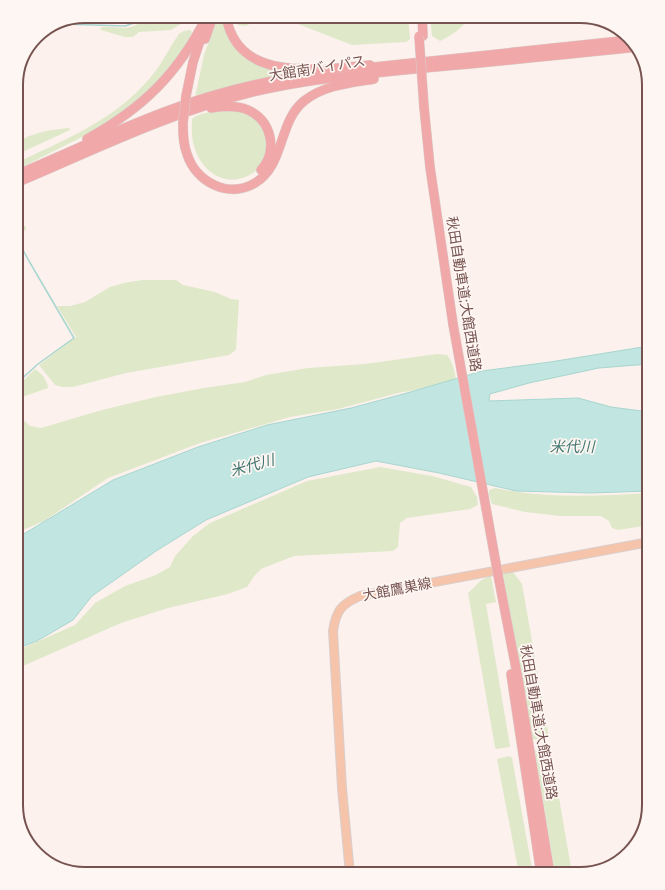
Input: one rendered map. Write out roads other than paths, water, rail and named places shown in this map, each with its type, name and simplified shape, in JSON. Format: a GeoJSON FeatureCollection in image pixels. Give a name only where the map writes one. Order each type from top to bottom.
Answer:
{"type":"FeatureCollection","features":[{"type":"Feature","properties":{"kind":"highway"},"geometry":{"type":"LineString","coordinates":[[23,172],[60,154],[94,135],[122,118],[143,102],[162,83],[180,61],[204,23]]}},
{"type":"Feature","properties":{"kind":"highway"},"geometry":{"type":"LineString","coordinates":[[206,23],[195,56],[188,96],[183,139],[187,154],[199,174],[217,187],[240,189],[256,182],[268,172],[277,155],[289,119],[299,105],[313,95],[342,84],[460,65]]}},
{"type":"Feature","properties":{"kind":"highway"},"geometry":{"type":"LineString","coordinates":[[188,96],[212,23]]}},
{"type":"Feature","properties":{"kind":"highway"},"geometry":{"type":"LineString","coordinates":[[228,23],[230,31],[242,49],[253,58],[276,67],[322,69],[429,60]]}},
{"type":"Feature","properties":{"kind":"highway","name":"秋田自動車道;大館西道路"},"geometry":{"type":"LineString","coordinates":[[418,23],[421,36],[424,107],[430,167],[453,324],[518,679],[549,867]]}},
{"type":"Feature","properties":{"kind":"highway"},"geometry":{"type":"LineString","coordinates":[[421,36],[422,23]]}},
{"type":"Feature","properties":{"kind":"highway","name":"大館南バイパス"},"geometry":{"type":"LineString","coordinates":[[23,172],[168,111],[226,92],[282,79],[429,60],[624,41]]}},
{"type":"Feature","properties":{"kind":"highway","name":"大館南バイパス"},"geometry":{"type":"LineString","coordinates":[[23,180],[142,128],[196,108],[254,92],[328,78],[629,48]]}},
{"type":"Feature","properties":{"kind":"highway"},"geometry":{"type":"LineString","coordinates":[[115,140],[193,112],[218,107],[234,106],[254,113],[268,128],[271,149],[267,162],[259,173],[246,181],[231,183],[216,180],[203,171],[194,158],[185,123]]}},
{"type":"Feature","properties":{"kind":"highway","name":"秋田自動車道;大館西道路"},"geometry":{"type":"LineString","coordinates":[[498,575],[525,773],[540,867]]}},
{"type":"Feature","properties":{"kind":"main road","name":"大館鷹巣線"},"geometry":{"type":"LineString","coordinates":[[349,867],[342,788],[333,631],[335,619],[347,601],[360,596],[642,543]]}},
{"type":"Feature","properties":{"kind":"water","name":"米代川"},"geometry":{"type":"Polygon","coordinates":[[[642,347],[642,365],[599,368],[529,383],[490,394],[489,401],[578,398],[611,407],[642,411],[642,491],[590,493],[516,491],[439,473],[376,461],[308,477],[206,520],[156,551],[92,596],[73,620],[37,641],[23,646],[23,534],[113,480],[198,447],[267,425],[351,408],[482,371],[642,347]]]}},
{"type":"Feature","properties":{"kind":"waterway"},"geometry":{"type":"LineString","coordinates":[[72,24],[125,26],[134,23]]}},
{"type":"Feature","properties":{"kind":"waterway"},"geometry":{"type":"LineString","coordinates":[[23,250],[74,338],[38,364],[23,378]]}}]}
